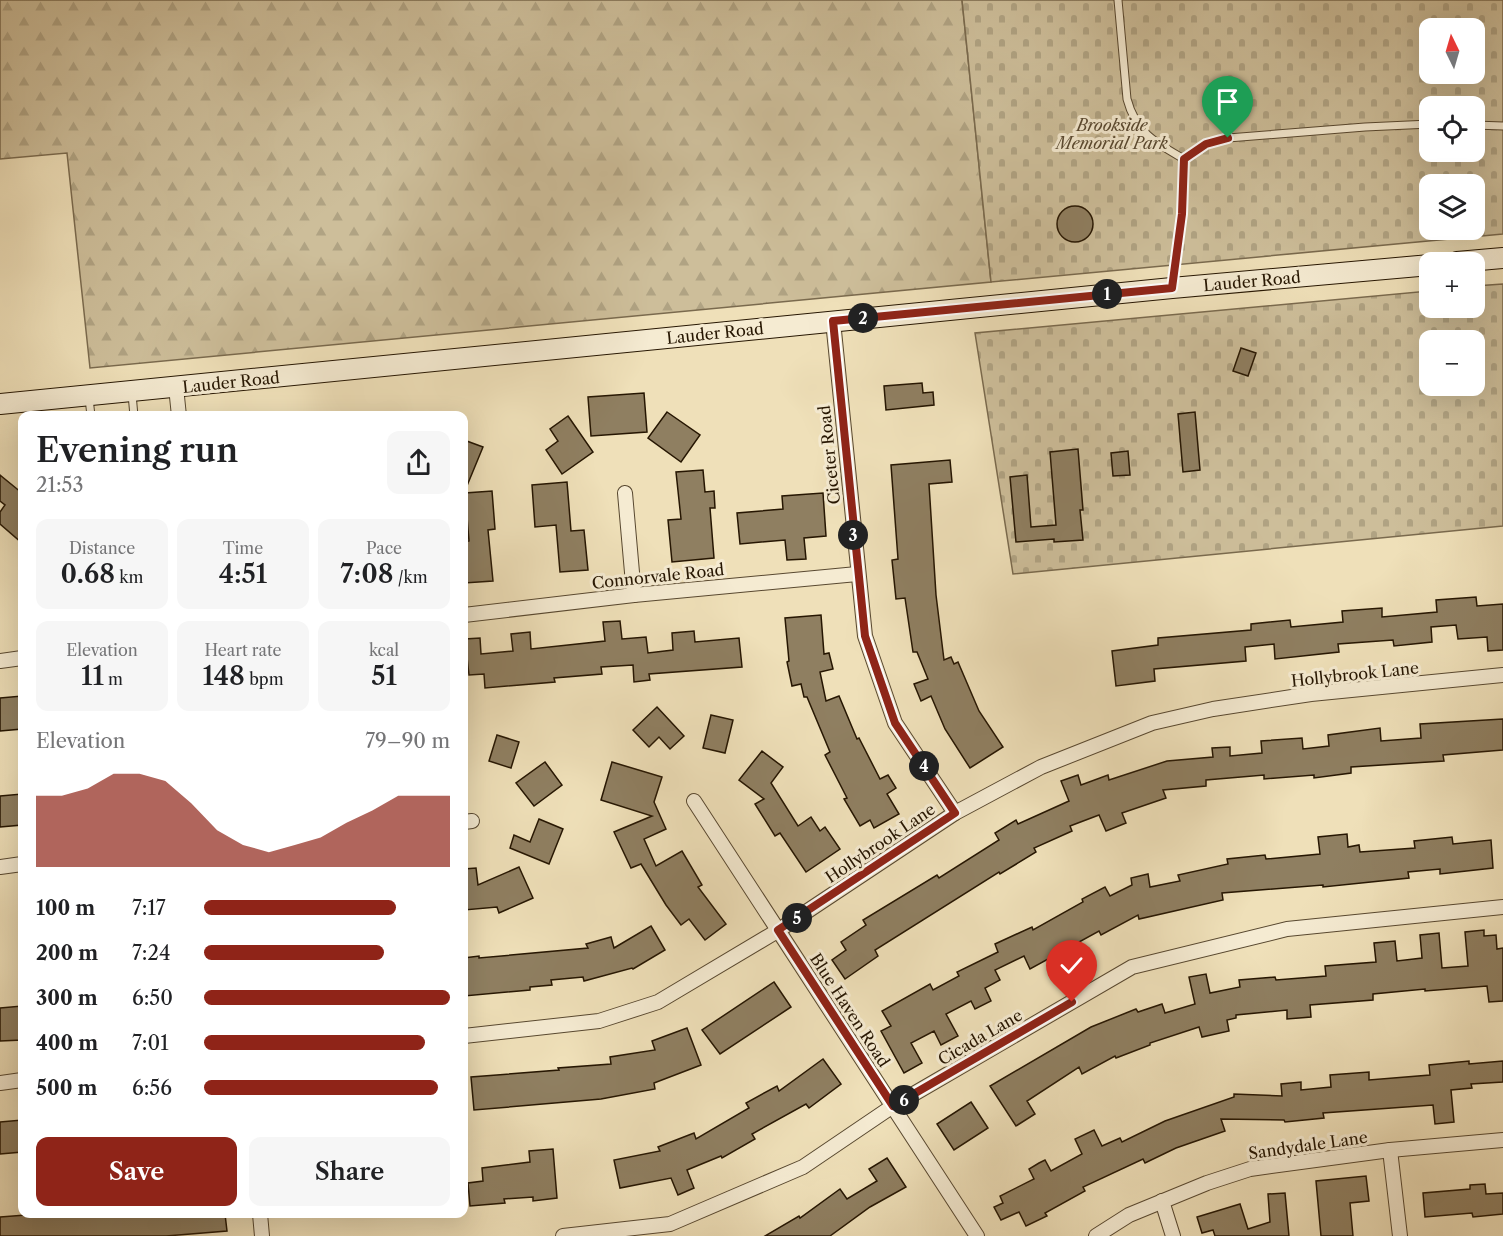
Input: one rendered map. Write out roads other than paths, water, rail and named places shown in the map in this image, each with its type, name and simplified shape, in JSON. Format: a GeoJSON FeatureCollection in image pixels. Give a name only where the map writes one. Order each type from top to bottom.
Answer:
{"type":"FeatureCollection","features":[{"type":"Feature","properties":{"kind":"main road"},"geometry":{"type":"LineString","coordinates":[[1485,260],[1503,258]]}},
{"type":"Feature","properties":{"kind":"main road","name":"Lauder Road"},"geometry":{"type":"LineString","coordinates":[[0,404],[1172,288],[1419,266]]}},
{"type":"Feature","properties":{"kind":"street","name":"Ciceter Road"},"geometry":{"type":"LineString","coordinates":[[833,321],[865,636],[895,723],[955,813]]}},
{"type":"Feature","properties":{"kind":"street"},"geometry":{"type":"LineString","coordinates":[[176,387],[178,411]]}},
{"type":"Feature","properties":{"kind":"street"},"geometry":{"type":"LineString","coordinates":[[624,493],[634,595]]}},
{"type":"Feature","properties":{"kind":"street","name":"Connorvale Road"},"geometry":{"type":"LineString","coordinates":[[468,615],[634,595],[857,574]]}},
{"type":"Feature","properties":{"kind":"street"},"geometry":{"type":"LineString","coordinates":[[0,660],[18,658]]}},
{"type":"Feature","properties":{"kind":"street","name":"Hollybrook Lane"},"geometry":{"type":"LineString","coordinates":[[468,1036],[599,1021],[667,997],[778,930],[955,813],[1041,767],[1152,723],[1213,709],[1311,694],[1503,675]]}},
{"type":"Feature","properties":{"kind":"street","name":"Blue Haven Road"},"geometry":{"type":"LineString","coordinates":[[694,801],[977,1236]]}},
{"type":"Feature","properties":{"kind":"street"},"geometry":{"type":"LineString","coordinates":[[0,867],[18,865]]}},
{"type":"Feature","properties":{"kind":"street","name":"Cicada Lane"},"geometry":{"type":"LineString","coordinates":[[563,1236],[670,1224],[803,1167],[893,1106],[1132,967],[1287,929],[1503,907]]}},
{"type":"Feature","properties":{"kind":"street"},"geometry":{"type":"LineString","coordinates":[[0,1083],[18,1081]]}},
{"type":"Feature","properties":{"kind":"street","name":"Sandydale Lane"},"geometry":{"type":"LineString","coordinates":[[1096,1236],[1129,1215],[1250,1169],[1390,1150],[1503,1140]]}},
{"type":"Feature","properties":{"kind":"street"},"geometry":{"type":"LineString","coordinates":[[1390,1150],[1400,1236]]}},
{"type":"Feature","properties":{"kind":"street"},"geometry":{"type":"LineString","coordinates":[[1162,1201],[1173,1236]]}},
{"type":"Feature","properties":{"kind":"street"},"geometry":{"type":"LineString","coordinates":[[260,1218],[262,1236]]}},
{"type":"Feature","properties":{"kind":"lane"},"geometry":{"type":"LineString","coordinates":[[1118,0],[1126,92],[1131,112],[1137,124],[1155,142],[1184,159]]}},
{"type":"Feature","properties":{"kind":"lane"},"geometry":{"type":"LineString","coordinates":[[1184,159],[1206,144],[1228,138],[1419,125]]}},
{"type":"Feature","properties":{"kind":"lane"},"geometry":{"type":"LineString","coordinates":[[1485,125],[1503,126]]}},
{"type":"Feature","properties":{"kind":"lane"},"geometry":{"type":"LineString","coordinates":[[1172,288],[1182,214],[1184,159]]}},
{"type":"Feature","properties":{"kind":"lane"},"geometry":{"type":"LineString","coordinates":[[132,391],[134,411]]}},
{"type":"Feature","properties":{"kind":"lane"},"geometry":{"type":"LineString","coordinates":[[88,395],[90,411]]}},
{"type":"Feature","properties":{"kind":"park label","name":"Brookside Memorial Park"},"geometry":{"type":"Point","coordinates":[1112,134]}}]}
